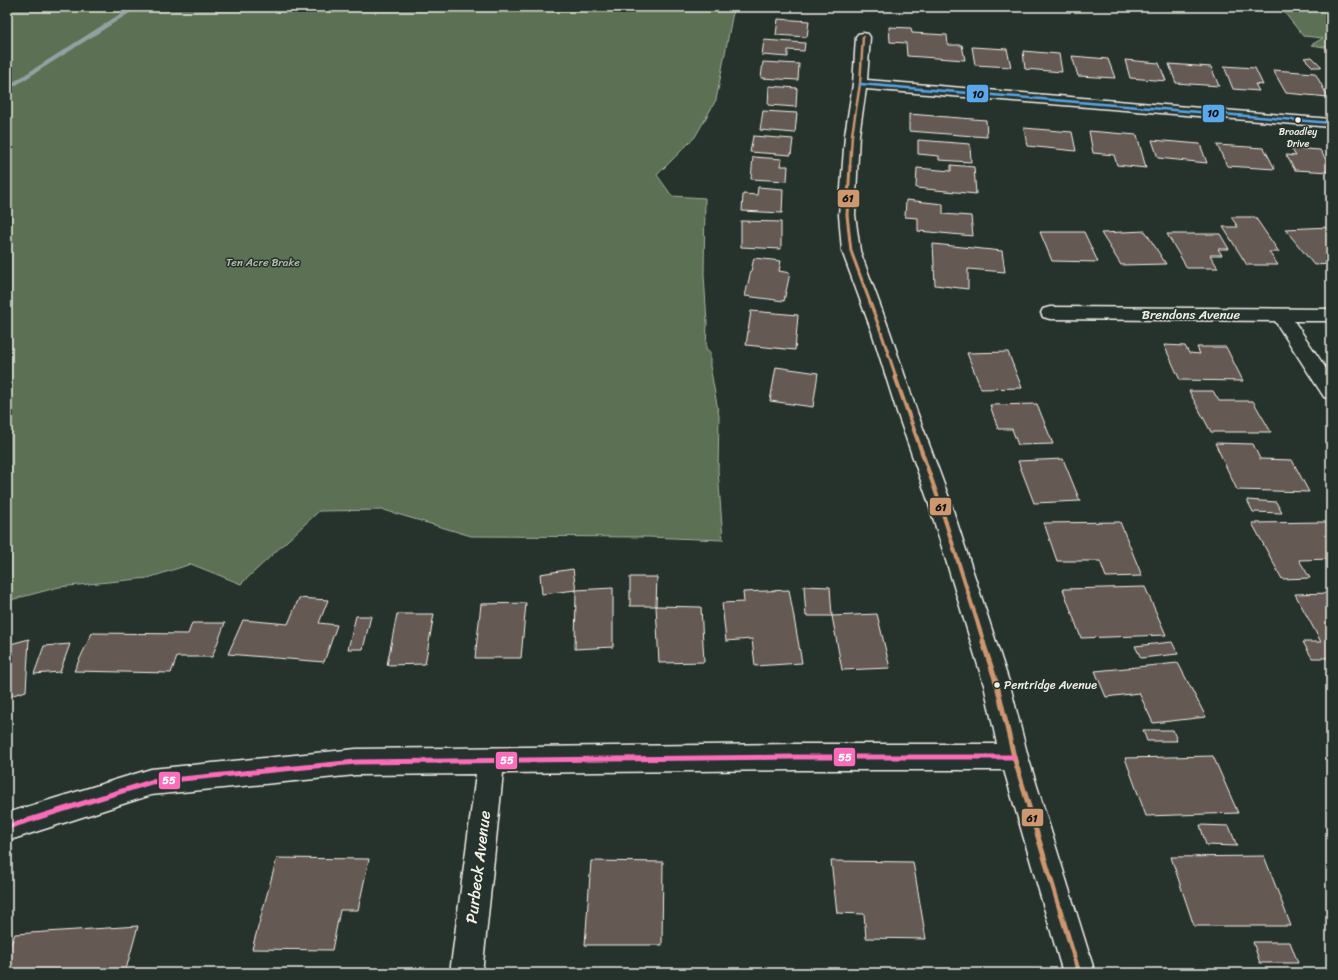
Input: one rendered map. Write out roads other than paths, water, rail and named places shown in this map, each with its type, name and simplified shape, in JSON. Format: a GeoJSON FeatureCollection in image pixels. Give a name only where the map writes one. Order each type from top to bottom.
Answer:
{"type":"FeatureCollection","features":[{"type":"Feature","properties":{"kind":"street"},"geometry":{"type":"LineString","coordinates":[[863,37],[860,84],[852,135],[848,207],[851,251],[881,332],[938,498],[997,685],[1014,757],[1079,973]]}},
{"type":"Feature","properties":{"kind":"street"},"geometry":{"type":"LineString","coordinates":[[860,84],[1331,124]]}},
{"type":"Feature","properties":{"kind":"street","name":"Brendons Avenue"},"geometry":{"type":"LineString","coordinates":[[1050,313],[1331,316]]}},
{"type":"Feature","properties":{"kind":"street"},"geometry":{"type":"LineString","coordinates":[[1281,315],[1331,392]]}},
{"type":"Feature","properties":{"kind":"street"},"geometry":{"type":"LineString","coordinates":[[7,827],[151,782],[356,762],[490,762],[795,757],[1014,757]]}},
{"type":"Feature","properties":{"kind":"street","name":"Purbeck Avenue"},"geometry":{"type":"LineString","coordinates":[[466,973],[490,762]]}},
{"type":"Feature","properties":{"kind":"waterway"},"geometry":{"type":"LineString","coordinates":[[7,89],[136,7]]}},
{"type":"Feature","properties":{"kind":"place","name":"Broadley Drive"},"geometry":{"type":"Point","coordinates":[1298,120]}},
{"type":"Feature","properties":{"kind":"place","name":"Pentridge Avenue"},"geometry":{"type":"Point","coordinates":[997,685]}},
{"type":"Feature","properties":{"kind":"park label","name":"Ten Acre Brake"},"geometry":{"type":"Point","coordinates":[263,262]}}]}
